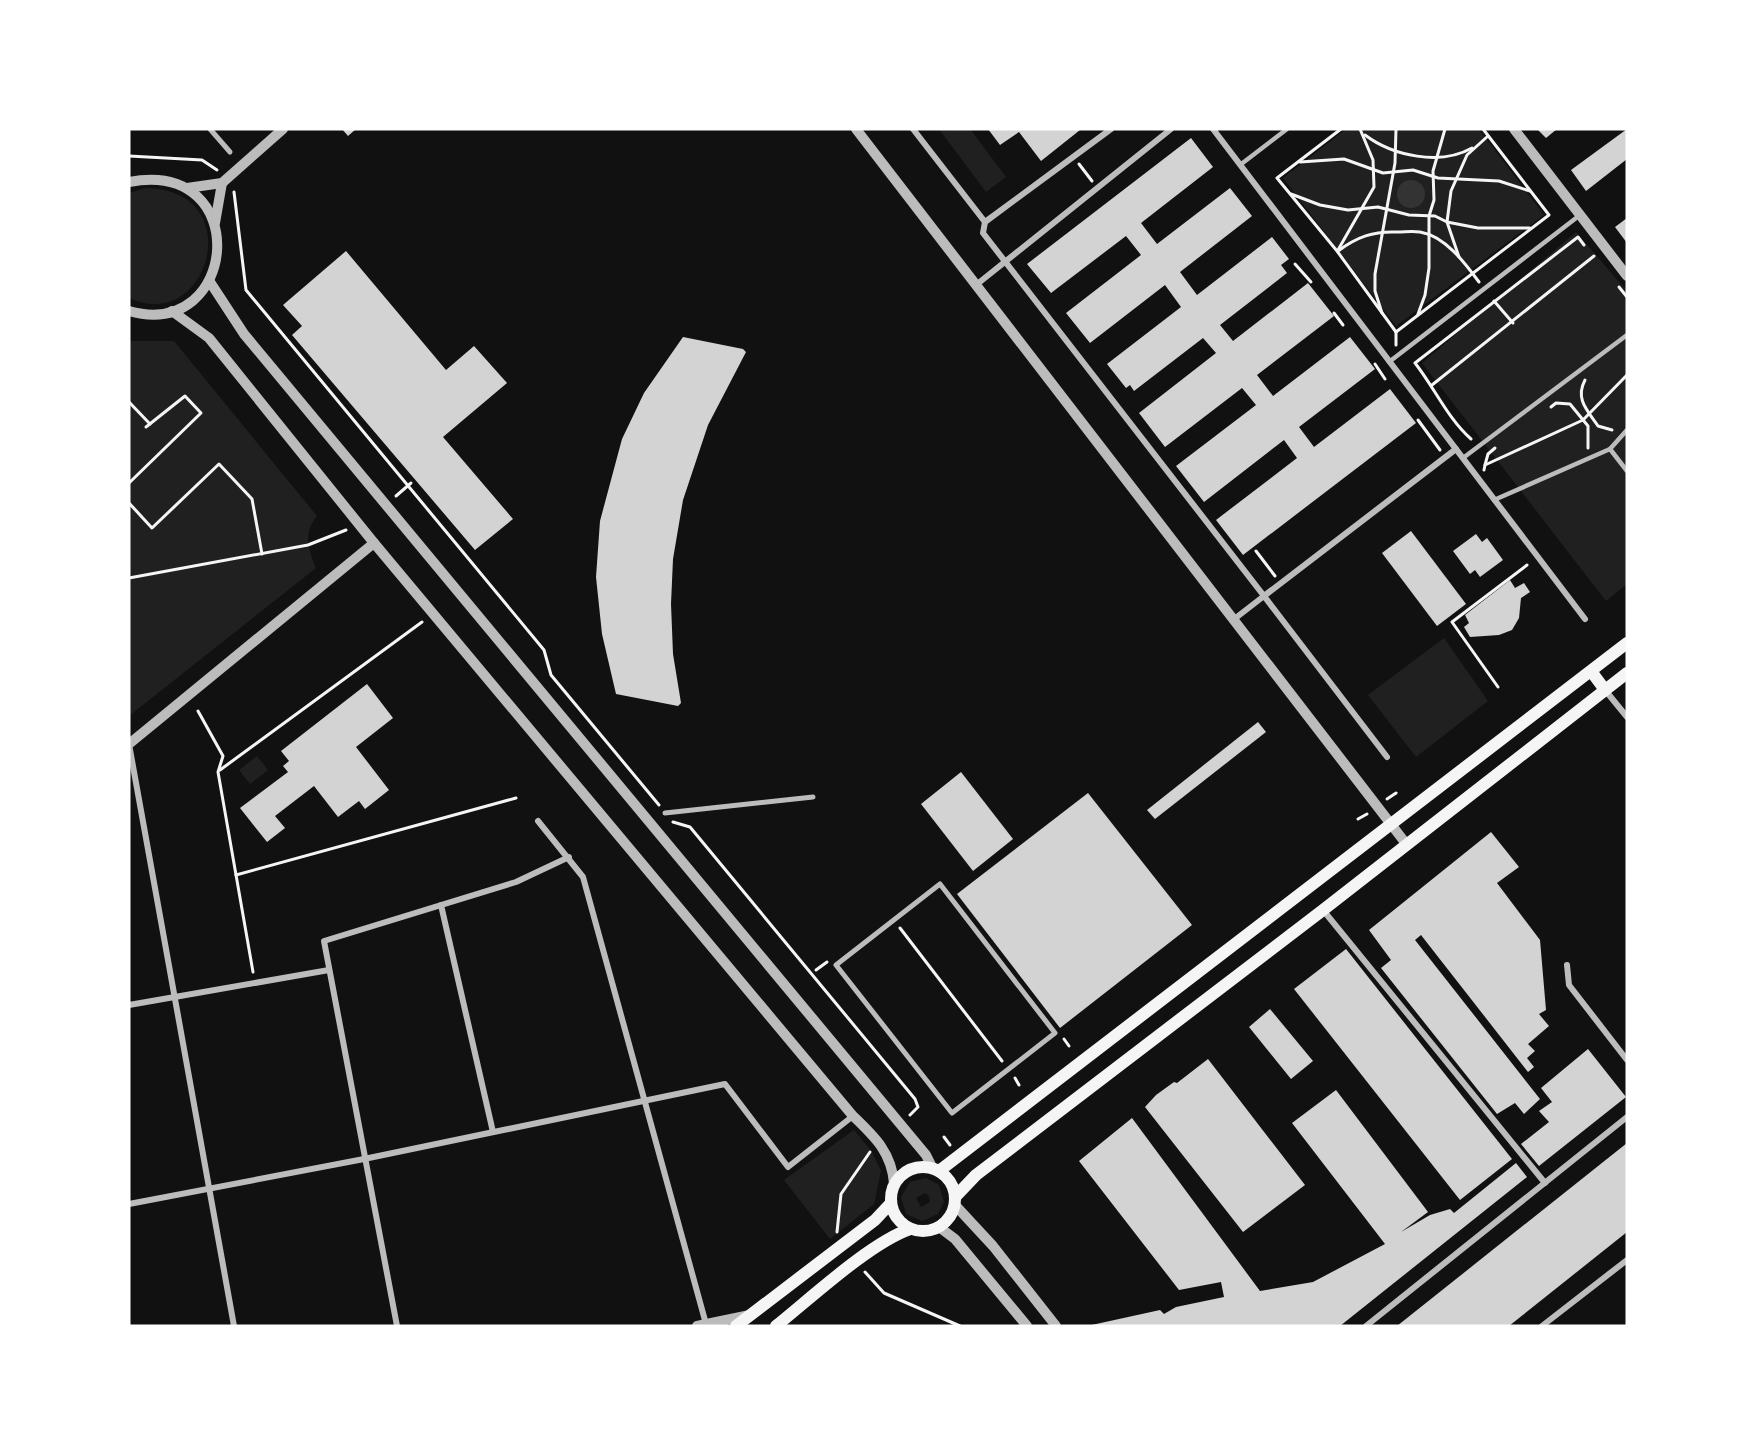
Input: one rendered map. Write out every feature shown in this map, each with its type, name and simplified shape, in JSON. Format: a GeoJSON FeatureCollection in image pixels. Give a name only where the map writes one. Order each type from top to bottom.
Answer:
{"type":"FeatureCollection","features":[{"type":"Feature","properties":{"kind":"main road"},"geometry":{"type":"LineString","coordinates":[[936,1170],[1627,643]]}},
{"type":"Feature","properties":{"kind":"main road"},"geometry":{"type":"LineString","coordinates":[[1591,671],[1605,690]]}},
{"type":"Feature","properties":{"kind":"main road"},"geometry":{"type":"LineString","coordinates":[[776,1326],[898,1233],[910,1229],[925,1231],[939,1227],[949,1217],[955,1201],[976,1175],[1627,674]]}},
{"type":"Feature","properties":{"kind":"main road"},"geometry":{"type":"LineString","coordinates":[[910,1229],[895,1216],[891,1203],[894,1184],[911,1169],[936,1170],[950,1182],[955,1201]]}},
{"type":"Feature","properties":{"kind":"main road"},"geometry":{"type":"LineString","coordinates":[[736,1326],[874,1220],[891,1203]]}},
{"type":"Feature","properties":{"kind":"street"},"geometry":{"type":"LineString","coordinates":[[210,129],[230,152]]}},
{"type":"Feature","properties":{"kind":"street"},"geometry":{"type":"LineString","coordinates":[[187,188],[222,183],[283,129]]}},
{"type":"Feature","properties":{"kind":"street"},"geometry":{"type":"LineString","coordinates":[[856,129],[1407,845]]}},
{"type":"Feature","properties":{"kind":"street"},"geometry":{"type":"LineString","coordinates":[[913,129],[985,222]]}},
{"type":"Feature","properties":{"kind":"street"},"geometry":{"type":"LineString","coordinates":[[1111,129],[985,222],[983,233],[1387,757]]}},
{"type":"Feature","properties":{"kind":"street"},"geometry":{"type":"LineString","coordinates":[[976,285],[1171,129]]}},
{"type":"Feature","properties":{"kind":"street"},"geometry":{"type":"LineString","coordinates":[[1213,129],[1585,619]]}},
{"type":"Feature","properties":{"kind":"street"},"geometry":{"type":"LineString","coordinates":[[1514,129],[1627,276]]}},
{"type":"Feature","properties":{"kind":"street"},"geometry":{"type":"LineString","coordinates":[[129,182],[148,178],[168,180],[187,188],[199,197],[215,223]]}},
{"type":"Feature","properties":{"kind":"street"},"geometry":{"type":"LineString","coordinates":[[129,311],[145,315],[172,311],[194,299],[210,282],[219,253],[215,223],[222,183]]}},
{"type":"Feature","properties":{"kind":"street"},"geometry":{"type":"LineString","coordinates":[[210,282],[244,334],[926,1155],[936,1170]]}},
{"type":"Feature","properties":{"kind":"street"},"geometry":{"type":"LineString","coordinates":[[172,311],[209,338],[374,543],[853,1116],[874,1136],[890,1158],[894,1184]]}},
{"type":"Feature","properties":{"kind":"street"},"geometry":{"type":"LineString","coordinates":[[1233,620],[1456,449]]}},
{"type":"Feature","properties":{"kind":"street"},"geometry":{"type":"LineString","coordinates":[[234,1326],[207,1189],[129,744],[374,543]]}},
{"type":"Feature","properties":{"kind":"street"},"geometry":{"type":"LineString","coordinates":[[1605,690],[1627,717]]}},
{"type":"Feature","properties":{"kind":"street"},"geometry":{"type":"LineString","coordinates":[[665,813],[813,797]]}},
{"type":"Feature","properties":{"kind":"street"},"geometry":{"type":"LineString","coordinates":[[538,821],[583,877],[644,1101],[701,1325],[750,1315]]}},
{"type":"Feature","properties":{"kind":"street"},"geometry":{"type":"LineString","coordinates":[[397,1326],[324,941],[516,882],[569,857]]}},
{"type":"Feature","properties":{"kind":"street"},"geometry":{"type":"LineString","coordinates":[[940,884],[1055,1033],[952,1113],[836,965],[894,920],[940,884]]}},
{"type":"Feature","properties":{"kind":"street"},"geometry":{"type":"LineString","coordinates":[[441,905],[493,1132]]}},
{"type":"Feature","properties":{"kind":"street"},"geometry":{"type":"LineString","coordinates":[[1323,910],[1545,1183]]}},
{"type":"Feature","properties":{"kind":"street"},"geometry":{"type":"LineString","coordinates":[[1567,965],[1569,985],[1627,1060]]}},
{"type":"Feature","properties":{"kind":"street"},"geometry":{"type":"LineString","coordinates":[[129,1005],[329,970]]}},
{"type":"Feature","properties":{"kind":"street"},"geometry":{"type":"LineString","coordinates":[[129,1204],[364,1159],[725,1084],[788,1167],[853,1116]]}},
{"type":"Feature","properties":{"kind":"street"},"geometry":{"type":"LineString","coordinates":[[1366,1326],[1627,1116]]}},
{"type":"Feature","properties":{"kind":"street"},"geometry":{"type":"LineString","coordinates":[[955,1201],[1056,1326]]}},
{"type":"Feature","properties":{"kind":"street"},"geometry":{"type":"LineString","coordinates":[[939,1227],[956,1239],[1027,1326]]}},
{"type":"Feature","properties":{"kind":"street"},"geometry":{"type":"LineString","coordinates":[[1542,1326],[1627,1260]]}},
{"type":"Feature","properties":{"kind":"lane"},"geometry":{"type":"LineString","coordinates":[[1240,165],[1287,129]]}},
{"type":"Feature","properties":{"kind":"lane"},"geometry":{"type":"LineString","coordinates":[[1389,362],[1580,215]]}},
{"type":"Feature","properties":{"kind":"lane"},"geometry":{"type":"LineString","coordinates":[[1463,458],[1627,335]]}},
{"type":"Feature","properties":{"kind":"lane"},"geometry":{"type":"LineString","coordinates":[[1494,500],[1610,449],[1624,430]]}},
{"type":"Feature","properties":{"kind":"lane"},"geometry":{"type":"LineString","coordinates":[[1610,449],[1627,471]]}},
{"type":"Feature","properties":{"kind":"path"},"geometry":{"type":"LineString","coordinates":[[1341,129],[1277,178],[1337,251],[1396,332],[1549,215],[1483,129]]}},
{"type":"Feature","properties":{"kind":"path"},"geometry":{"type":"LineString","coordinates":[[1359,129],[1395,152],[1425,157],[1463,153],[1478,144]]}},
{"type":"Feature","properties":{"kind":"path"},"geometry":{"type":"LineString","coordinates":[[1383,314],[1375,291],[1375,274],[1393,172],[1396,129]]}},
{"type":"Feature","properties":{"kind":"path"},"geometry":{"type":"LineString","coordinates":[[1417,316],[1425,295],[1429,267],[1429,217],[1434,200],[1433,176],[1445,129]]}},
{"type":"Feature","properties":{"kind":"path"},"geometry":{"type":"LineString","coordinates":[[1337,251],[1364,209],[1374,187],[1372,160],[1364,134]]}},
{"type":"Feature","properties":{"kind":"path"},"geometry":{"type":"LineString","coordinates":[[1337,251],[1359,236],[1383,231],[1414,231],[1429,235],[1448,247],[1459,259],[1447,222],[1455,180],[1467,155],[1488,136]]}},
{"type":"Feature","properties":{"kind":"path"},"geometry":{"type":"LineString","coordinates":[[1073,157],[1098,188]]}},
{"type":"Feature","properties":{"kind":"path"},"geometry":{"type":"LineString","coordinates":[[1298,162],[1344,159],[1372,170],[1413,171],[1455,180],[1499,181],[1531,191]]}},
{"type":"Feature","properties":{"kind":"path"},"geometry":{"type":"LineString","coordinates":[[1289,193],[1320,205],[1348,210],[1386,208],[1429,217],[1435,216],[1447,222],[1495,229],[1531,228]]}},
{"type":"Feature","properties":{"kind":"path"},"geometry":{"type":"LineString","coordinates":[[1472,441],[1461,431],[1432,385],[1414,363],[1578,237],[1601,264]]}},
{"type":"Feature","properties":{"kind":"path"},"geometry":{"type":"LineString","coordinates":[[1432,385],[1594,256]]}},
{"type":"Feature","properties":{"kind":"path"},"geometry":{"type":"LineString","coordinates":[[1294,264],[1311,282]]}},
{"type":"Feature","properties":{"kind":"path"},"geometry":{"type":"LineString","coordinates":[[1614,281],[1627,297]]}},
{"type":"Feature","properties":{"kind":"path"},"geometry":{"type":"LineString","coordinates":[[1494,301],[1513,322]]}},
{"type":"Feature","properties":{"kind":"path"},"geometry":{"type":"LineString","coordinates":[[1335,313],[1343,325]]}},
{"type":"Feature","properties":{"kind":"path"},"geometry":{"type":"LineString","coordinates":[[1376,364],[1384,379]]}},
{"type":"Feature","properties":{"kind":"path"},"geometry":{"type":"LineString","coordinates":[[1485,465],[1583,420],[1627,375]]}},
{"type":"Feature","properties":{"kind":"path"},"geometry":{"type":"LineString","coordinates":[[1586,377],[1579,392],[1598,426],[1608,431],[1624,430]]}},
{"type":"Feature","properties":{"kind":"path"},"geometry":{"type":"LineString","coordinates":[[129,483],[201,413],[185,396],[146,427]]}},
{"type":"Feature","properties":{"kind":"path"},"geometry":{"type":"LineString","coordinates":[[129,402],[150,424]]}},
{"type":"Feature","properties":{"kind":"path"},"geometry":{"type":"LineString","coordinates":[[1548,409],[1556,403],[1570,404],[1588,426],[1590,446],[1584,455]]}},
{"type":"Feature","properties":{"kind":"path"},"geometry":{"type":"LineString","coordinates":[[1418,420],[1446,457]]}},
{"type":"Feature","properties":{"kind":"path"},"geometry":{"type":"LineString","coordinates":[[1484,473],[1488,454],[1496,448]]}},
{"type":"Feature","properties":{"kind":"path"},"geometry":{"type":"LineString","coordinates":[[129,503],[152,528],[219,464],[252,499],[262,554]]}},
{"type":"Feature","properties":{"kind":"path"},"geometry":{"type":"LineString","coordinates":[[392,499],[411,483]]}},
{"type":"Feature","properties":{"kind":"path"},"geometry":{"type":"LineString","coordinates":[[129,578],[308,545],[355,527]]}},
{"type":"Feature","properties":{"kind":"path"},"geometry":{"type":"LineString","coordinates":[[1256,551],[1281,584]]}},
{"type":"Feature","properties":{"kind":"path"},"geometry":{"type":"LineString","coordinates":[[1498,687],[1452,622],[1527,565]]}},
{"type":"Feature","properties":{"kind":"path"},"geometry":{"type":"LineString","coordinates":[[218,772],[426,619]]}},
{"type":"Feature","properties":{"kind":"path"},"geometry":{"type":"LineString","coordinates":[[198,711],[223,756],[218,772],[253,974]]}},
{"type":"Feature","properties":{"kind":"path"},"geometry":{"type":"LineString","coordinates":[[236,875],[516,798]]}},
{"type":"Feature","properties":{"kind":"path"},"geometry":{"type":"LineString","coordinates":[[894,920],[1019,1085]]}},
{"type":"Feature","properties":{"kind":"path"},"geometry":{"type":"LineString","coordinates":[[816,970],[834,956]]}},
{"type":"Feature","properties":{"kind":"path"},"geometry":{"type":"LineString","coordinates":[[1062,1036],[1069,1046]]}},
{"type":"Feature","properties":{"kind":"shaded area"},"geometry":{"type":"Polygon","coordinates":[[[939,129],[970,129],[1006,177],[986,192],[939,129]]]}},
{"type":"Feature","properties":{"kind":"shaded area"},"geometry":{"type":"Polygon","coordinates":[[[1346,129],[1479,129],[1544,215],[1396,326],[1283,178],[1346,129]]]}},
{"type":"Feature","properties":{"kind":"shaded area"},"geometry":{"type":"Polygon","coordinates":[[[1411,180],[1421,184],[1425,194],[1421,204],[1411,208],[1401,204],[1397,194],[1401,184],[1411,180]]]}},
{"type":"Feature","properties":{"kind":"shaded area"},"geometry":{"type":"Polygon","coordinates":[[[146,188],[178,195],[198,211],[207,233],[207,258],[197,280],[180,297],[157,304],[129,298],[129,193],[146,188]]]}},
{"type":"Feature","properties":{"kind":"shaded area"},"geometry":{"type":"Polygon","coordinates":[[[1576,232],[1627,291],[1627,584],[1606,601],[1422,363],[1576,232]]]}},
{"type":"Feature","properties":{"kind":"shaded area"},"geometry":{"type":"Polygon","coordinates":[[[129,341],[174,341],[317,516],[308,535],[316,568],[129,716],[129,341]]]}},
{"type":"Feature","properties":{"kind":"shaded area"},"geometry":{"type":"Polygon","coordinates":[[[1444,638],[1488,701],[1416,757],[1368,695],[1444,638]]]}},
{"type":"Feature","properties":{"kind":"shaded area"},"geometry":{"type":"Polygon","coordinates":[[[257,756],[268,770],[250,784],[239,770],[257,756]]]}},
{"type":"Feature","properties":{"kind":"shaded area"},"geometry":{"type":"Polygon","coordinates":[[[854,1130],[872,1152],[881,1171],[874,1204],[830,1239],[784,1180],[854,1130]]]}},
{"type":"Feature","properties":{"kind":"shaded area"},"geometry":{"type":"Polygon","coordinates":[[[926,1178],[939,1185],[944,1202],[938,1214],[922,1221],[906,1214],[901,1197],[910,1182],[926,1178]],[[925,1193],[916,1198],[921,1207],[930,1202],[929,1196],[925,1193]]]}},
{"type":"Feature","properties":{"kind":"building"},"geometry":{"type":"Polygon","coordinates":[[[342,129],[356,129],[348,136],[342,129]]]}},
{"type":"Feature","properties":{"kind":"building"},"geometry":{"type":"Polygon","coordinates":[[[988,129],[1080,130],[1041,161],[1019,132],[1000,145],[988,129]]]}},
{"type":"Feature","properties":{"kind":"building"},"geometry":{"type":"Polygon","coordinates":[[[1537,129],[1557,129],[1546,138],[1537,129]]]}},
{"type":"Feature","properties":{"kind":"building"},"geometry":{"type":"Polygon","coordinates":[[[1627,129],[1627,159],[1586,191],[1571,170],[1627,129]]]}},
{"type":"Feature","properties":{"kind":"building"},"geometry":{"type":"Polygon","coordinates":[[[1191,138],[1213,167],[1141,223],[1157,244],[1230,188],[1252,216],[1180,272],[1197,295],[1272,237],[1289,259],[1281,265],[1287,273],[1220,325],[1233,341],[1308,283],[1334,316],[1257,375],[1273,396],[1350,337],[1375,369],[1299,427],[1314,447],[1390,389],[1416,423],[1243,555],[1216,520],[1297,458],[1284,440],[1204,502],[1176,466],[1256,405],[1242,388],[1165,447],[1139,413],[1216,353],[1203,338],[1134,391],[1130,385],[1126,388],[1107,364],[1181,307],[1165,285],[1090,343],[1066,313],[1141,255],[1126,236],[1051,293],[1027,264],[1191,138]]]}},
{"type":"Feature","properties":{"kind":"building"},"geometry":{"type":"Polygon","coordinates":[[[1627,218],[1627,243],[1615,227],[1627,218]]]}},
{"type":"Feature","properties":{"kind":"building"},"geometry":{"type":"Polygon","coordinates":[[[346,251],[446,370],[474,346],[507,383],[443,437],[513,519],[475,550],[292,335],[302,326],[283,305],[346,251]]]}},
{"type":"Feature","properties":{"kind":"building"},"geometry":{"type":"Polygon","coordinates":[[[683,337],[743,349],[746,352],[708,425],[683,500],[673,559],[671,604],[673,654],[681,703],[678,706],[616,694],[602,634],[596,577],[600,521],[622,439],[644,393],[683,337]]]}},
{"type":"Feature","properties":{"kind":"building"},"geometry":{"type":"Polygon","coordinates":[[[1411,531],[1466,604],[1437,626],[1382,553],[1411,531]]]}},
{"type":"Feature","properties":{"kind":"building"},"geometry":{"type":"Polygon","coordinates":[[[1476,534],[1482,542],[1487,538],[1503,560],[1480,577],[1475,570],[1470,574],[1453,551],[1476,534]]]}},
{"type":"Feature","properties":{"kind":"building"},"geometry":{"type":"Polygon","coordinates":[[[1510,580],[1515,588],[1524,583],[1530,592],[1521,598],[1519,618],[1512,630],[1499,635],[1470,637],[1464,627],[1469,623],[1465,615],[1510,580]]]}},
{"type":"Feature","properties":{"kind":"building"},"geometry":{"type":"Polygon","coordinates":[[[367,684],[393,718],[356,747],[389,790],[365,809],[359,801],[338,817],[314,786],[275,816],[285,828],[267,842],[240,808],[288,772],[283,766],[289,761],[281,751],[367,684]]]}},
{"type":"Feature","properties":{"kind":"building"},"geometry":{"type":"Polygon","coordinates":[[[1258,722],[1266,732],[1155,819],[1147,810],[1258,722]]]}},
{"type":"Feature","properties":{"kind":"building"},"geometry":{"type":"Polygon","coordinates":[[[961,772],[1013,839],[973,871],[921,804],[961,772]]]}},
{"type":"Feature","properties":{"kind":"building"},"geometry":{"type":"Polygon","coordinates":[[[1088,793],[1192,925],[1060,1028],[957,894],[1088,793]]]}},
{"type":"Feature","properties":{"kind":"building"},"geometry":{"type":"Polygon","coordinates":[[[1491,832],[1519,867],[1497,883],[1540,940],[1546,1010],[1539,1014],[1549,1026],[1528,1044],[1535,1051],[1527,1058],[1534,1067],[1528,1072],[1421,935],[1415,940],[1540,1099],[1524,1114],[1515,1103],[1497,1114],[1381,968],[1391,960],[1369,930],[1491,832]]]}},
{"type":"Feature","properties":{"kind":"building"},"geometry":{"type":"Polygon","coordinates":[[[1346,949],[1512,1159],[1460,1200],[1294,989],[1346,949]]]}},
{"type":"Feature","properties":{"kind":"building"},"geometry":{"type":"Polygon","coordinates":[[[1270,1009],[1313,1061],[1291,1079],[1249,1027],[1270,1009]]]}},
{"type":"Feature","properties":{"kind":"building"},"geometry":{"type":"Polygon","coordinates":[[[1588,1049],[1626,1097],[1539,1166],[1521,1144],[1549,1122],[1539,1111],[1552,1102],[1541,1088],[1588,1049]]]}},
{"type":"Feature","properties":{"kind":"building"},"geometry":{"type":"Polygon","coordinates":[[[1208,1059],[1305,1185],[1243,1232],[1145,1107],[1156,1095],[1174,1082],[1177,1083],[1208,1059]]]}},
{"type":"Feature","properties":{"kind":"building"},"geometry":{"type":"Polygon","coordinates":[[[1336,1090],[1428,1212],[1401,1232],[1430,1215],[1450,1209],[1454,1213],[1516,1163],[1527,1177],[1340,1326],[1087,1326],[1160,1310],[1164,1314],[1176,1307],[1224,1297],[1221,1282],[1179,1290],[1079,1161],[1132,1118],[1260,1291],[1313,1282],[1385,1244],[1292,1123],[1336,1090]]]}},
{"type":"Feature","properties":{"kind":"building"},"geometry":{"type":"Polygon","coordinates":[[[1627,1143],[1627,1232],[1509,1326],[1397,1326],[1627,1143]]]}}]}
